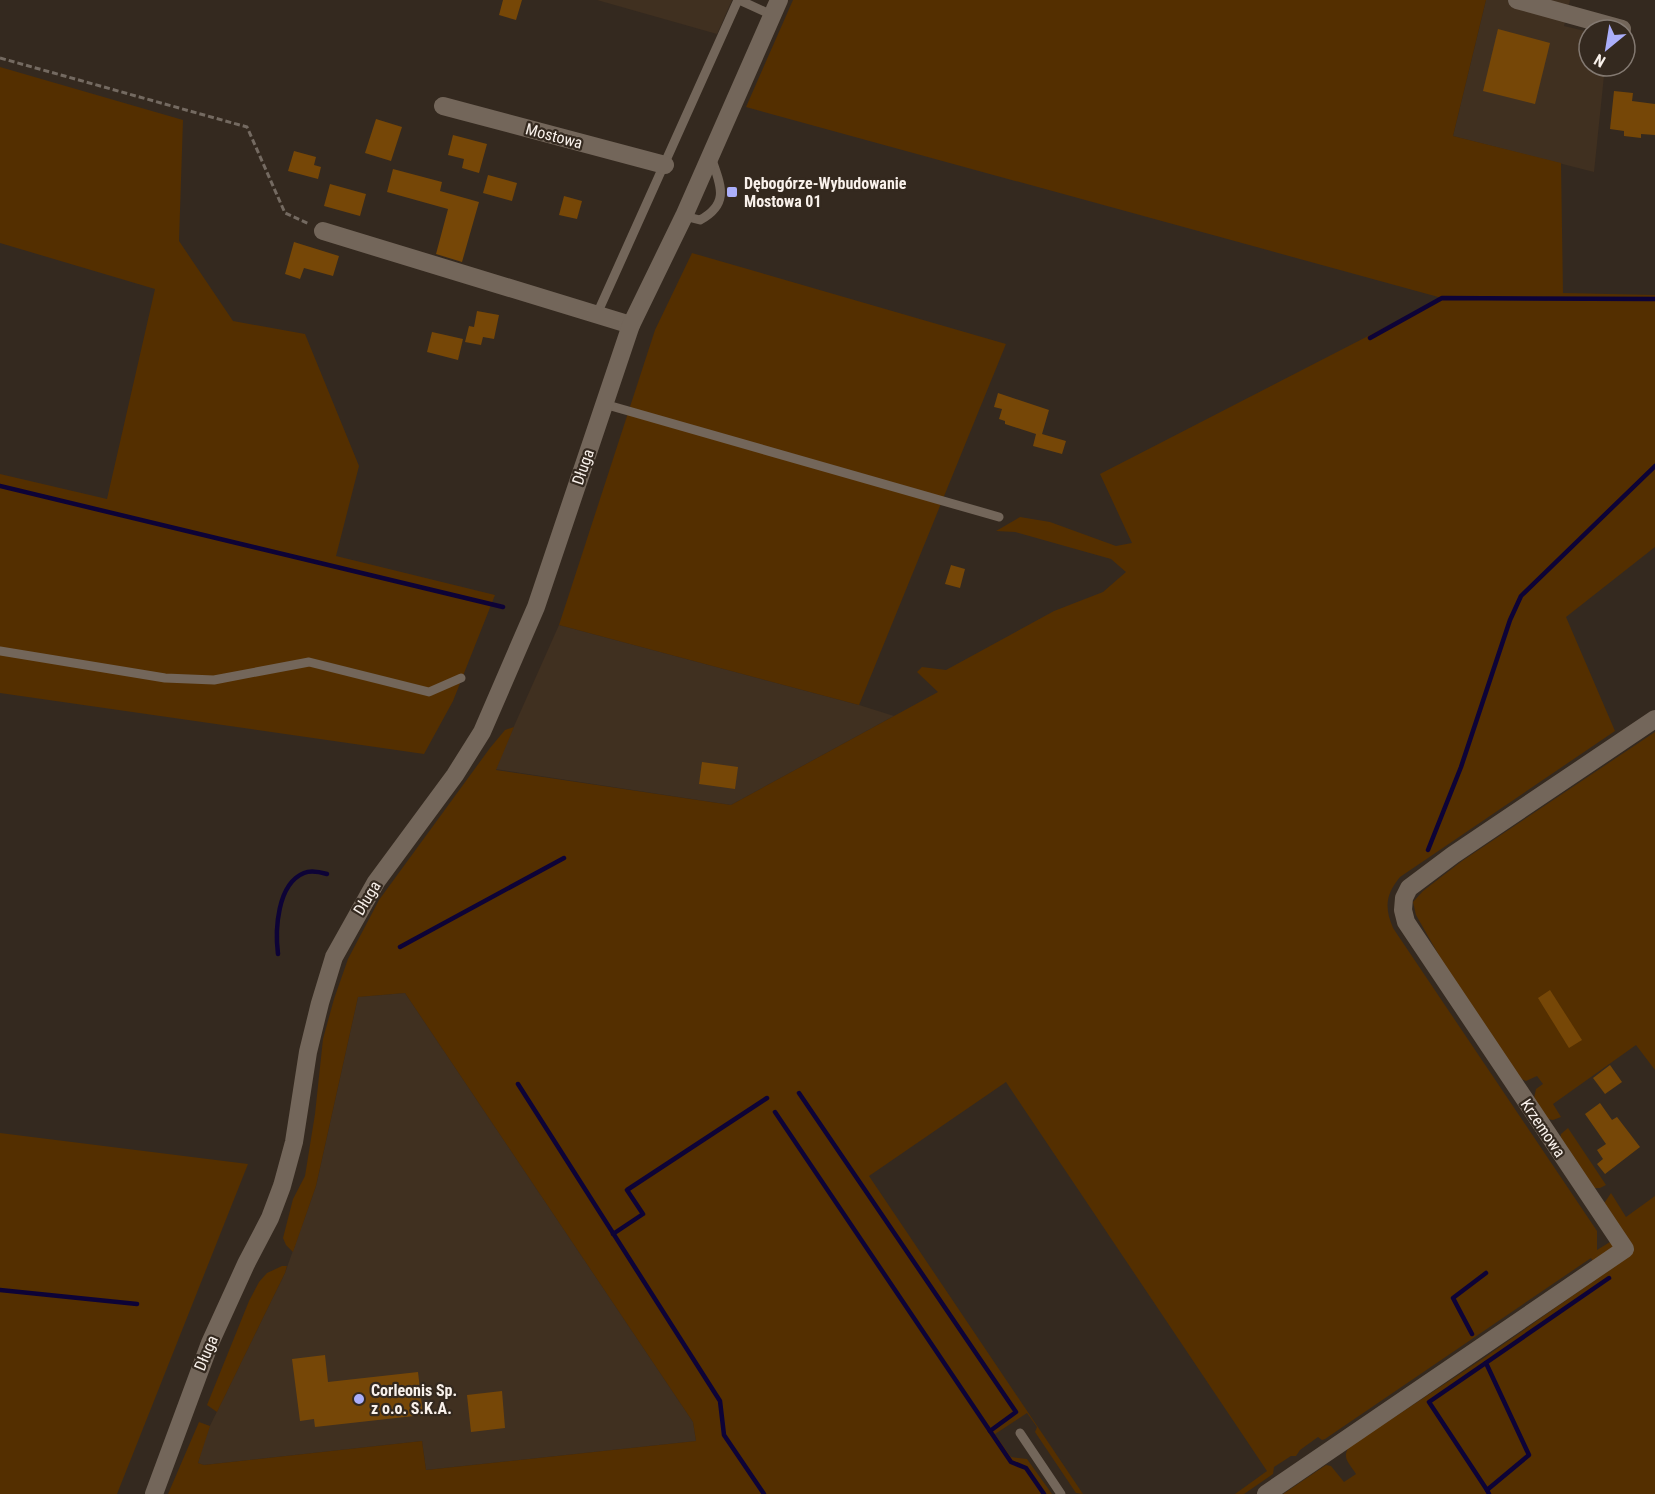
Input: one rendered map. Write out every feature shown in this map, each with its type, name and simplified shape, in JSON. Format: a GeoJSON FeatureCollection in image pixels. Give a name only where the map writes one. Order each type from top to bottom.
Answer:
{"type":"FeatureCollection","features":[{"type":"Feature","properties":{"kind":"street"},"geometry":{"type":"LineString","coordinates":[[1517,0],[1582,18]]}},
{"type":"Feature","properties":{"kind":"street","name":"Długa"},"geometry":{"type":"LineString","coordinates":[[154,1494],[210,1343],[270,1218],[282,1186],[294,1142],[308,1052],[334,957],[376,882],[454,775],[482,732],[536,607],[631,325],[684,216],[776,7]]}},
{"type":"Feature","properties":{"kind":"street","name":"Mostowa"},"geometry":{"type":"LineString","coordinates":[[443,106],[665,165]]}},
{"type":"Feature","properties":{"kind":"street"},"geometry":{"type":"LineString","coordinates":[[323,231],[631,325]]}},
{"type":"Feature","properties":{"kind":"street","name":"Krzemowa"},"geometry":{"type":"LineString","coordinates":[[1266,1494],[1625,1249],[1406,922],[1403,910],[1404,898],[1409,888],[1655,719]]}},
{"type":"Feature","properties":{"kind":"lane"},"geometry":{"type":"LineString","coordinates":[[597,314],[738,0],[776,7]]}},
{"type":"Feature","properties":{"kind":"lane"},"geometry":{"type":"LineString","coordinates":[[684,216],[700,220],[711,214],[718,206],[722,191],[710,154]]}},
{"type":"Feature","properties":{"kind":"lane"},"geometry":{"type":"LineString","coordinates":[[604,404],[999,517]]}},
{"type":"Feature","properties":{"kind":"lane"},"geometry":{"type":"LineString","coordinates":[[0,651],[165,678],[214,680],[309,662],[429,692],[461,678]]}},
{"type":"Feature","properties":{"kind":"lane"},"geometry":{"type":"LineString","coordinates":[[1020,1433],[1061,1494]]}},
{"type":"Feature","properties":{"kind":"path"},"geometry":{"type":"LineString","coordinates":[[0,58],[247,127],[285,213],[323,231]]}},
{"type":"Feature","properties":{"kind":"shaded area"},"geometry":{"type":"Polygon","coordinates":[[[597,0],[732,0],[717,34],[597,0]]]}},
{"type":"Feature","properties":{"kind":"shaded area"},"geometry":{"type":"Polygon","coordinates":[[[793,0],[1486,0],[1453,136],[1561,163],[1563,293],[1655,295],[1655,547],[1566,617],[1615,731],[1400,877],[1389,895],[1388,914],[1393,928],[1597,1231],[1597,1250],[1623,1234],[1603,1205],[1611,1193],[1626,1217],[1655,1196],[1655,1494],[1283,1494],[1326,1465],[1331,1466],[1344,1482],[1356,1474],[1346,1458],[1349,1447],[1481,1360],[1602,1275],[1591,1258],[1325,1439],[1318,1437],[1300,1450],[1296,1456],[1291,1456],[1274,1467],[1273,1474],[1244,1494],[1235,1494],[1267,1471],[1006,1082],[869,1176],[1083,1494],[1076,1493],[1035,1432],[1037,1427],[1027,1413],[995,1434],[1011,1457],[1027,1459],[1052,1494],[168,1494],[199,1422],[210,1426],[198,1463],[204,1465],[422,1441],[426,1470],[696,1441],[693,1422],[405,993],[358,997],[316,1186],[293,1252],[283,1238],[293,1199],[305,1176],[315,1114],[323,1039],[348,959],[379,900],[505,730],[514,727],[496,770],[731,805],[938,692],[917,672],[922,667],[946,670],[1054,611],[1103,592],[1126,572],[1111,559],[1015,532],[996,531],[1020,517],[1050,522],[1116,546],[1132,543],[1100,474],[1442,298],[746,107],[793,0]]]}},
{"type":"Feature","properties":{"kind":"shaded area"},"geometry":{"type":"Polygon","coordinates":[[[1486,0],[1570,0],[1564,26],[1577,29],[1577,78],[1604,78],[1594,172],[1453,136],[1486,0]]]}},
{"type":"Feature","properties":{"kind":"shaded area"},"geometry":{"type":"Polygon","coordinates":[[[0,67],[183,120],[179,241],[233,321],[305,334],[359,466],[336,556],[495,595],[453,701],[424,754],[0,693],[0,474],[107,499],[155,289],[0,243],[0,67]]]}},
{"type":"Feature","properties":{"kind":"shaded area"},"geometry":{"type":"Polygon","coordinates":[[[692,253],[1006,344],[859,705],[559,625],[655,330],[692,253]]]}},
{"type":"Feature","properties":{"kind":"shaded area"},"geometry":{"type":"Polygon","coordinates":[[[559,625],[894,716],[731,805],[495,769],[559,625]]]}},
{"type":"Feature","properties":{"kind":"shaded area"},"geometry":{"type":"Polygon","coordinates":[[[1655,732],[1655,1070],[1636,1045],[1553,1104],[1561,1117],[1548,1119],[1534,1098],[1536,1089],[1543,1084],[1537,1076],[1526,1081],[1519,1078],[1441,959],[1416,915],[1413,902],[1423,891],[1462,861],[1655,732]]]}},
{"type":"Feature","properties":{"kind":"shaded area"},"geometry":{"type":"Polygon","coordinates":[[[405,993],[693,1422],[696,1441],[426,1470],[422,1441],[204,1465],[198,1463],[205,1436],[285,1273],[316,1186],[358,997],[405,993]]]}},
{"type":"Feature","properties":{"kind":"shaded area"},"geometry":{"type":"Polygon","coordinates":[[[1568,1128],[1606,1185],[1592,1188],[1560,1140],[1561,1134],[1568,1128]]]}},
{"type":"Feature","properties":{"kind":"shaded area"},"geometry":{"type":"Polygon","coordinates":[[[0,1133],[248,1164],[117,1494],[0,1494],[0,1133]]]}},
{"type":"Feature","properties":{"kind":"shaded area"},"geometry":{"type":"Polygon","coordinates":[[[287,1266],[285,1273],[217,1412],[207,1405],[249,1301],[259,1282],[267,1273],[287,1266]]]}},
{"type":"Feature","properties":{"kind":"building"},"geometry":{"type":"Polygon","coordinates":[[[503,0],[522,0],[516,20],[499,15],[503,0]]]}},
{"type":"Feature","properties":{"kind":"building"},"geometry":{"type":"Polygon","coordinates":[[[1498,29],[1550,43],[1535,104],[1483,91],[1498,29]]]}},
{"type":"Feature","properties":{"kind":"building"},"geometry":{"type":"Polygon","coordinates":[[[1614,91],[1633,93],[1632,101],[1655,104],[1655,135],[1641,134],[1641,138],[1624,136],[1624,131],[1610,129],[1614,91]]]}},
{"type":"Feature","properties":{"kind":"building"},"geometry":{"type":"Polygon","coordinates":[[[376,119],[402,127],[391,161],[365,153],[376,119]]]}},
{"type":"Feature","properties":{"kind":"building"},"geometry":{"type":"Polygon","coordinates":[[[453,135],[487,144],[479,173],[462,168],[464,159],[448,155],[453,135]]]}},
{"type":"Feature","properties":{"kind":"building"},"geometry":{"type":"Polygon","coordinates":[[[294,151],[316,157],[314,165],[321,167],[318,179],[288,171],[294,151]]]}},
{"type":"Feature","properties":{"kind":"building"},"geometry":{"type":"Polygon","coordinates":[[[393,169],[442,182],[440,191],[479,202],[462,262],[436,254],[448,209],[387,192],[393,169]]]}},
{"type":"Feature","properties":{"kind":"building"},"geometry":{"type":"Polygon","coordinates":[[[488,175],[517,183],[512,201],[483,193],[488,175]]]}},
{"type":"Feature","properties":{"kind":"building"},"geometry":{"type":"Polygon","coordinates":[[[330,184],[366,194],[360,216],[324,206],[330,184]]]}},
{"type":"Feature","properties":{"kind":"building"},"geometry":{"type":"Polygon","coordinates":[[[564,196],[582,201],[577,219],[559,215],[564,196]]]}},
{"type":"Feature","properties":{"kind":"building"},"geometry":{"type":"Polygon","coordinates":[[[294,242],[339,256],[333,276],[304,268],[300,279],[285,274],[294,242]]]}},
{"type":"Feature","properties":{"kind":"building"},"geometry":{"type":"Polygon","coordinates":[[[477,311],[499,315],[494,339],[483,337],[481,345],[465,342],[469,326],[474,327],[477,311]]]}},
{"type":"Feature","properties":{"kind":"building"},"geometry":{"type":"Polygon","coordinates":[[[432,332],[463,339],[458,360],[427,352],[432,332]]]}},
{"type":"Feature","properties":{"kind":"building"},"geometry":{"type":"Polygon","coordinates":[[[998,393],[1049,410],[1042,434],[1066,441],[1062,454],[1033,446],[1036,434],[1005,424],[1005,421],[999,419],[1002,409],[994,407],[998,393]]]}},
{"type":"Feature","properties":{"kind":"building"},"geometry":{"type":"Polygon","coordinates":[[[951,565],[965,569],[960,588],[945,584],[951,565]]]}},
{"type":"Feature","properties":{"kind":"building"},"geometry":{"type":"Polygon","coordinates":[[[702,762],[738,767],[735,789],[699,784],[702,762]]]}},
{"type":"Feature","properties":{"kind":"building"},"geometry":{"type":"Polygon","coordinates":[[[1550,990],[1582,1040],[1569,1048],[1538,998],[1550,990]]]}},
{"type":"Feature","properties":{"kind":"building"},"geometry":{"type":"Polygon","coordinates":[[[1610,1065],[1622,1082],[1605,1094],[1593,1078],[1610,1065]]]}},
{"type":"Feature","properties":{"kind":"building"},"geometry":{"type":"Polygon","coordinates":[[[1600,1103],[1612,1120],[1617,1117],[1640,1147],[1605,1174],[1597,1164],[1603,1159],[1597,1150],[1606,1144],[1585,1114],[1600,1103]]]}},
{"type":"Feature","properties":{"kind":"building","name":"Corleonis Sp. z o.o. S.K.A."},"geometry":{"type":"Polygon","coordinates":[[[325,1355],[328,1382],[418,1372],[423,1415],[315,1427],[314,1419],[300,1421],[292,1359],[325,1355]]]}},
{"type":"Feature","properties":{"kind":"building"},"geometry":{"type":"Polygon","coordinates":[[[502,1391],[505,1428],[471,1432],[467,1395],[502,1391]]]}},
{"type":"Feature","properties":{"kind":"waterway"},"geometry":{"type":"LineString","coordinates":[[1370,338],[1442,298],[1655,299]]}},
{"type":"Feature","properties":{"kind":"waterway"},"geometry":{"type":"LineString","coordinates":[[1428,850],[1461,767],[1510,620],[1521,596],[1655,466]]}},
{"type":"Feature","properties":{"kind":"waterway"},"geometry":{"type":"LineString","coordinates":[[0,486],[503,607]]}},
{"type":"Feature","properties":{"kind":"waterway"},"geometry":{"type":"LineString","coordinates":[[400,947],[564,858]]}},
{"type":"Feature","properties":{"kind":"waterway"},"geometry":{"type":"LineString","coordinates":[[278,954],[278,921],[283,897],[288,887],[304,873],[313,871],[327,874]]}},
{"type":"Feature","properties":{"kind":"waterway"},"geometry":{"type":"LineString","coordinates":[[518,1084],[720,1401],[724,1435],[764,1494]]}},
{"type":"Feature","properties":{"kind":"waterway"},"geometry":{"type":"LineString","coordinates":[[799,1093],[1016,1412],[990,1431],[1011,1462],[1026,1468],[1044,1494]]}},
{"type":"Feature","properties":{"kind":"waterway"},"geometry":{"type":"LineString","coordinates":[[613,1234],[643,1214],[627,1190],[767,1098]]}},
{"type":"Feature","properties":{"kind":"waterway"},"geometry":{"type":"LineString","coordinates":[[775,1112],[990,1431]]}},
{"type":"Feature","properties":{"kind":"waterway"},"geometry":{"type":"LineString","coordinates":[[1472,1334],[1453,1298],[1486,1273]]}},
{"type":"Feature","properties":{"kind":"waterway"},"geometry":{"type":"LineString","coordinates":[[1487,1490],[1429,1402],[1609,1278]]}},
{"type":"Feature","properties":{"kind":"waterway"},"geometry":{"type":"LineString","coordinates":[[0,1290],[137,1304]]}},
{"type":"Feature","properties":{"kind":"waterway"},"geometry":{"type":"LineString","coordinates":[[1486,1363],[1529,1455],[1487,1490],[1489,1494]]}},
{"type":"Feature","properties":{"kind":"place","name":"Dębogórze-Wybudowanie Mostowa 01"},"geometry":{"type":"Point","coordinates":[732,192]}},
{"type":"Feature","properties":{"kind":"place","name":"Corleonis Sp. z o.o. S.K.A."},"geometry":{"type":"Point","coordinates":[359,1399]}}]}
